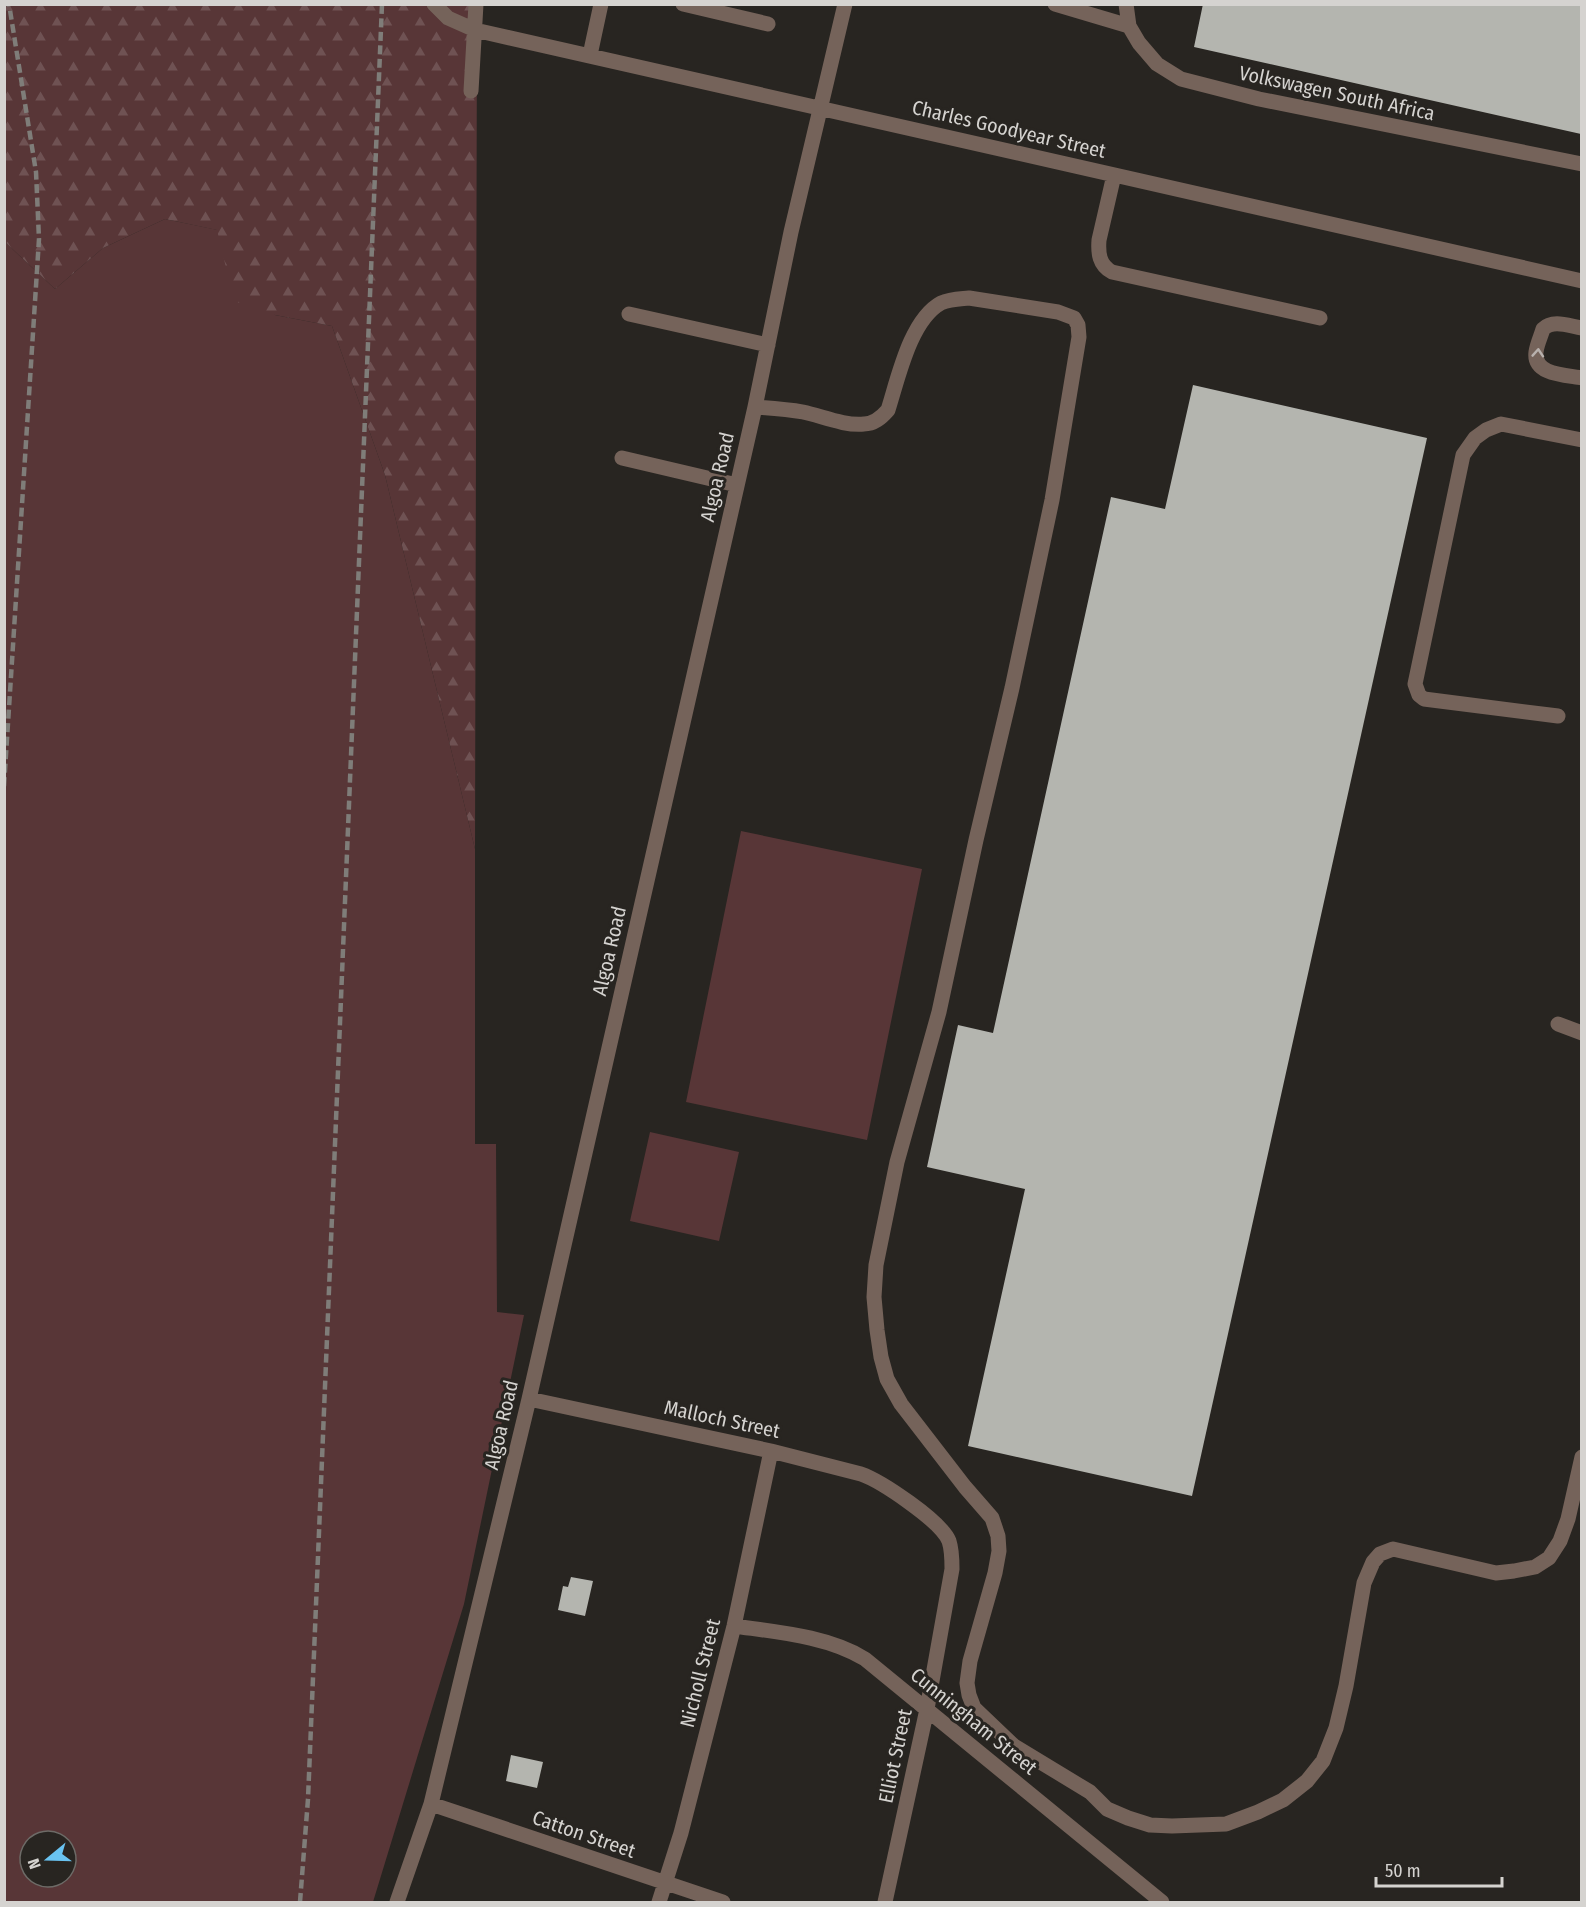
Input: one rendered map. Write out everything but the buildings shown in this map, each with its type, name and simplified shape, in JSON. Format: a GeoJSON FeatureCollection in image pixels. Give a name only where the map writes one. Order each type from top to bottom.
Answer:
{"type":"FeatureCollection","features":[{"type":"Feature","properties":{"kind":"street","name":"Charles Goodyear Street"},"geometry":{"type":"LineString","coordinates":[[434,4],[448,18],[475,30],[1581,280]]}},
{"type":"Feature","properties":{"kind":"street"},"geometry":{"type":"LineString","coordinates":[[471,90],[476,4]]}},
{"type":"Feature","properties":{"kind":"street"},"geometry":{"type":"LineString","coordinates":[[590,55],[601,4]]}},
{"type":"Feature","properties":{"kind":"street"},"geometry":{"type":"LineString","coordinates":[[683,4],[768,24]]}},
{"type":"Feature","properties":{"kind":"street","name":"Algoa Road"},"geometry":{"type":"LineString","coordinates":[[397,1902],[431,1804],[529,1399],[755,407],[791,232],[845,4]]}},
{"type":"Feature","properties":{"kind":"street"},"geometry":{"type":"LineString","coordinates":[[1055,4],[1129,26]]}},
{"type":"Feature","properties":{"kind":"street","name":"Volkswagen South Africa"},"geometry":{"type":"LineString","coordinates":[[1126,4],[1129,26],[1139,43],[1157,64],[1181,79],[1259,99],[1581,164]]}},
{"type":"Feature","properties":{"kind":"street"},"geometry":{"type":"LineString","coordinates":[[1114,175],[1098,250],[1101,262],[1106,269],[1320,318]]}},
{"type":"Feature","properties":{"kind":"street"},"geometry":{"type":"LineString","coordinates":[[755,407],[800,411],[863,425],[873,423],[888,410],[919,324],[934,307],[949,300],[969,298],[1058,312],[1074,318],[1078,325],[1052,500],[1014,677],[939,1012],[897,1162],[876,1265],[874,1297],[877,1330],[887,1379],[901,1404],[964,1487],[992,1518],[998,1536],[999,1551],[995,1573],[970,1661],[967,1683],[974,1708],[1014,1746],[1090,1792],[1107,1809],[1128,1818],[1150,1825],[1226,1824],[1258,1812],[1283,1800],[1308,1781],[1323,1761],[1336,1728],[1346,1686],[1365,1582],[1373,1562],[1380,1554],[1393,1549],[1496,1573],[1535,1567],[1549,1558],[1560,1541],[1568,1519],[1581,1457]]}},
{"type":"Feature","properties":{"kind":"street"},"geometry":{"type":"LineString","coordinates":[[629,314],[768,345]]}},
{"type":"Feature","properties":{"kind":"street"},"geometry":{"type":"LineString","coordinates":[[1581,328],[1555,323],[1546,326],[1543,329],[1536,354],[1537,362],[1547,371],[1581,378]]}},
{"type":"Feature","properties":{"kind":"street"},"geometry":{"type":"LineString","coordinates":[[1558,716],[1424,699],[1419,695],[1415,684],[1463,455],[1475,438],[1486,430],[1501,424],[1581,440]]}},
{"type":"Feature","properties":{"kind":"street"},"geometry":{"type":"LineString","coordinates":[[622,458],[737,485]]}},
{"type":"Feature","properties":{"kind":"street"},"geometry":{"type":"LineString","coordinates":[[1558,1024],[1581,1033]]}},
{"type":"Feature","properties":{"kind":"street","name":"Malloch Street"},"geometry":{"type":"LineString","coordinates":[[529,1399],[839,1467],[872,1478],[901,1497]]}},
{"type":"Feature","properties":{"kind":"street","name":"Nicholl Street"},"geometry":{"type":"LineString","coordinates":[[659,1902],[681,1833],[734,1626],[771,1451]]}},
{"type":"Feature","properties":{"kind":"street","name":"Elliot Street"},"geometry":{"type":"LineString","coordinates":[[885,1902],[927,1709],[952,1569],[948,1539],[939,1528],[901,1497]]}},
{"type":"Feature","properties":{"kind":"street","name":"Cunningham Street"},"geometry":{"type":"LineString","coordinates":[[734,1626],[791,1634],[847,1648],[865,1659],[1162,1902]]}},
{"type":"Feature","properties":{"kind":"street","name":"Catton Street"},"geometry":{"type":"LineString","coordinates":[[431,1804],[723,1902]]}},
{"type":"Feature","properties":{"kind":"green space"},"geometry":{"type":"Polygon","coordinates":[[[4,5],[477,5],[475,849],[385,475],[332,326],[275,315],[234,301],[217,230],[165,219],[103,248],[55,289],[6,243],[4,5]]]}},
{"type":"Feature","properties":{"kind":"green space"},"geometry":{"type":"Polygon","coordinates":[[[165,219],[218,230],[275,315],[332,326],[385,475],[475,849],[475,1144],[496,1144],[497,1312],[524,1315],[464,1604],[373,1902],[5,1902],[4,275],[6,243],[55,289],[103,248],[165,219]]]}},
{"type":"Feature","properties":{"kind":"green space"},"geometry":{"type":"Polygon","coordinates":[[[741,831],[922,869],[867,1140],[686,1102],[741,831]]]}},
{"type":"Feature","properties":{"kind":"green space"},"geometry":{"type":"Polygon","coordinates":[[[650,1132],[739,1152],[719,1241],[630,1221],[650,1132]]]}},
{"type":"Feature","properties":{"kind":"railway"},"geometry":{"type":"LineString","coordinates":[[4,786],[39,239],[36,172],[9,4]]}},
{"type":"Feature","properties":{"kind":"railway"},"geometry":{"type":"LineString","coordinates":[[300,1902],[308,1799],[382,4]]}}]}
